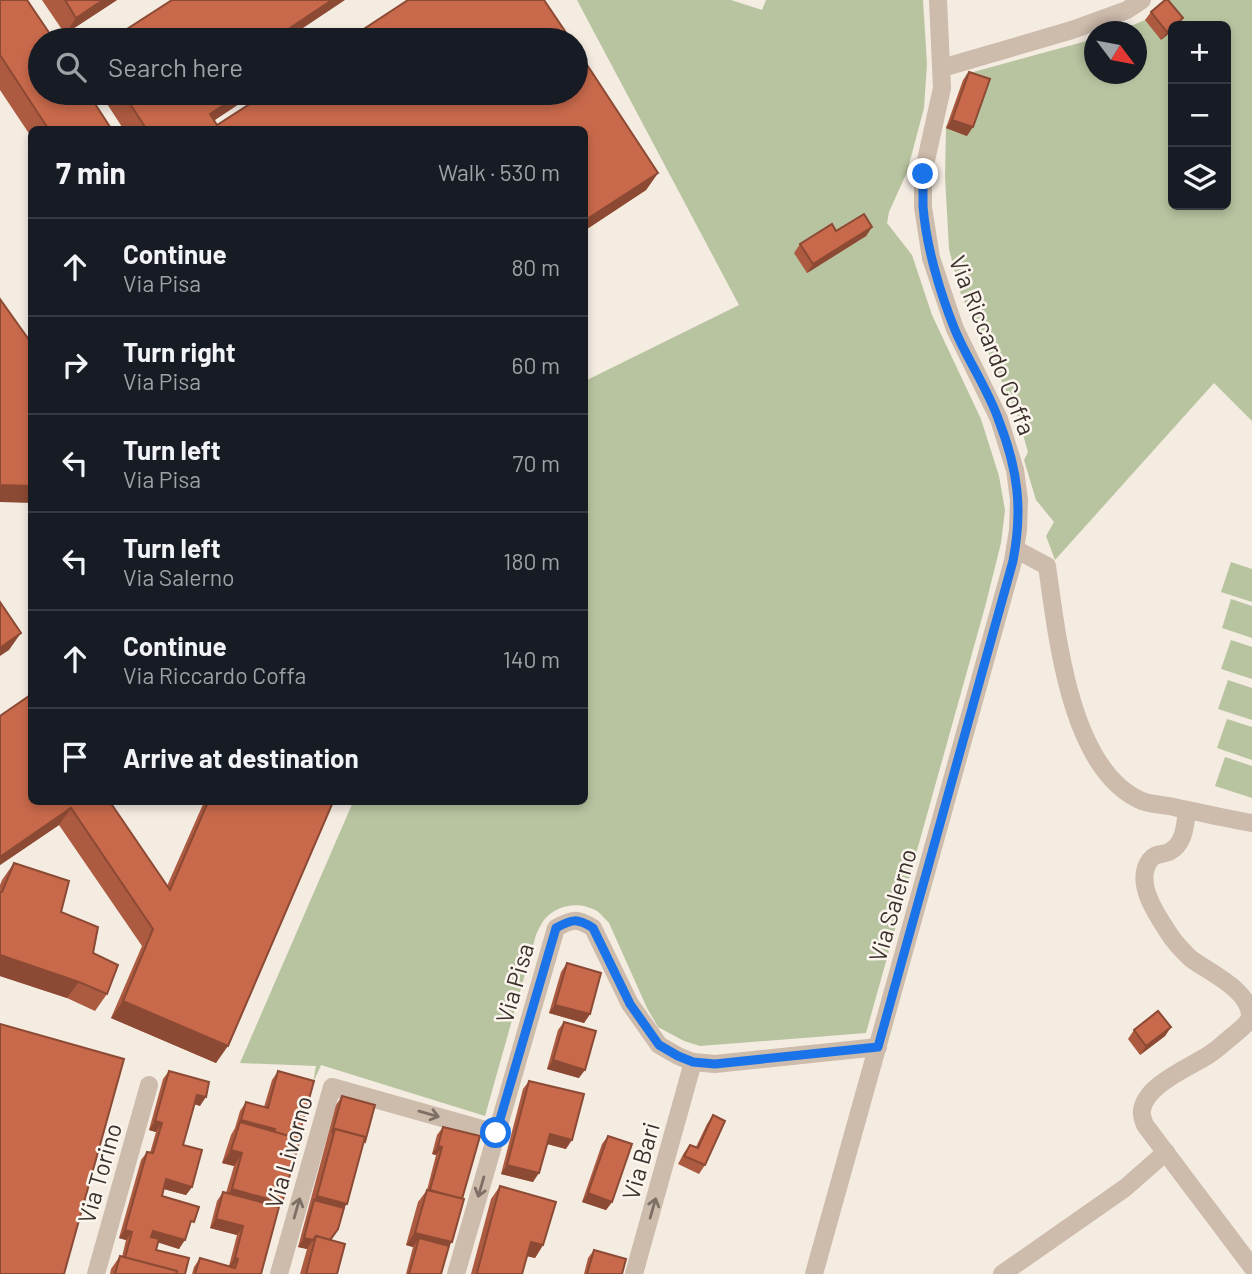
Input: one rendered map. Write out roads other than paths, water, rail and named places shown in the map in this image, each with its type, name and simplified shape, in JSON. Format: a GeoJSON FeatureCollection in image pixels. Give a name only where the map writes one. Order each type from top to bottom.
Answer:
{"type":"FeatureCollection","features":[{"type":"Feature","properties":{"kind":"street","name":"Via Riccardo Coffa"},"geometry":{"type":"LineString","coordinates":[[938,0],[942,88],[923,174],[923,207],[932,258],[955,329],[999,419],[1015,470],[1019,500],[1015,549]]}},
{"type":"Feature","properties":{"kind":"street"},"geometry":{"type":"LineString","coordinates":[[942,68],[1072,30],[1127,10],[1142,0]]}},
{"type":"Feature","properties":{"kind":"street"},"geometry":{"type":"LineString","coordinates":[[1015,549],[1047,566],[1060,655],[1086,740],[1098,761],[1118,785],[1143,801],[1252,823]]}},
{"type":"Feature","properties":{"kind":"street","name":"Via Salerno"},"geometry":{"type":"LineString","coordinates":[[814,1274],[1015,549]]}},
{"type":"Feature","properties":{"kind":"street"},"geometry":{"type":"LineString","coordinates":[[1187,810],[1184,834],[1178,844],[1169,852],[1156,854],[1150,860],[1144,875],[1146,889],[1153,907],[1174,941],[1191,959],[1241,990],[1249,1002],[1251,1016],[1243,1027],[1211,1054],[1171,1077],[1150,1093],[1141,1112],[1145,1125],[1252,1267]]}},
{"type":"Feature","properties":{"kind":"street","name":"Via Pisa"},"geometry":{"type":"LineString","coordinates":[[456,1274],[556,928],[570,920],[583,922],[593,928],[630,1004],[659,1045],[678,1056],[693,1062],[715,1064],[878,1047]]}},
{"type":"Feature","properties":{"kind":"street","name":"Via Bari"},"geometry":{"type":"LineString","coordinates":[[634,1274],[693,1062]]}},
{"type":"Feature","properties":{"kind":"street","name":"Via Torino"},"geometry":{"type":"LineString","coordinates":[[96,1274],[149,1085]]}},
{"type":"Feature","properties":{"kind":"street","name":"Via Livorno"},"geometry":{"type":"LineString","coordinates":[[279,1274],[332,1087],[496,1133]]}},
{"type":"Feature","properties":{"kind":"street"},"geometry":{"type":"LineString","coordinates":[[1002,1274],[1125,1188],[1166,1152]]}}]}
